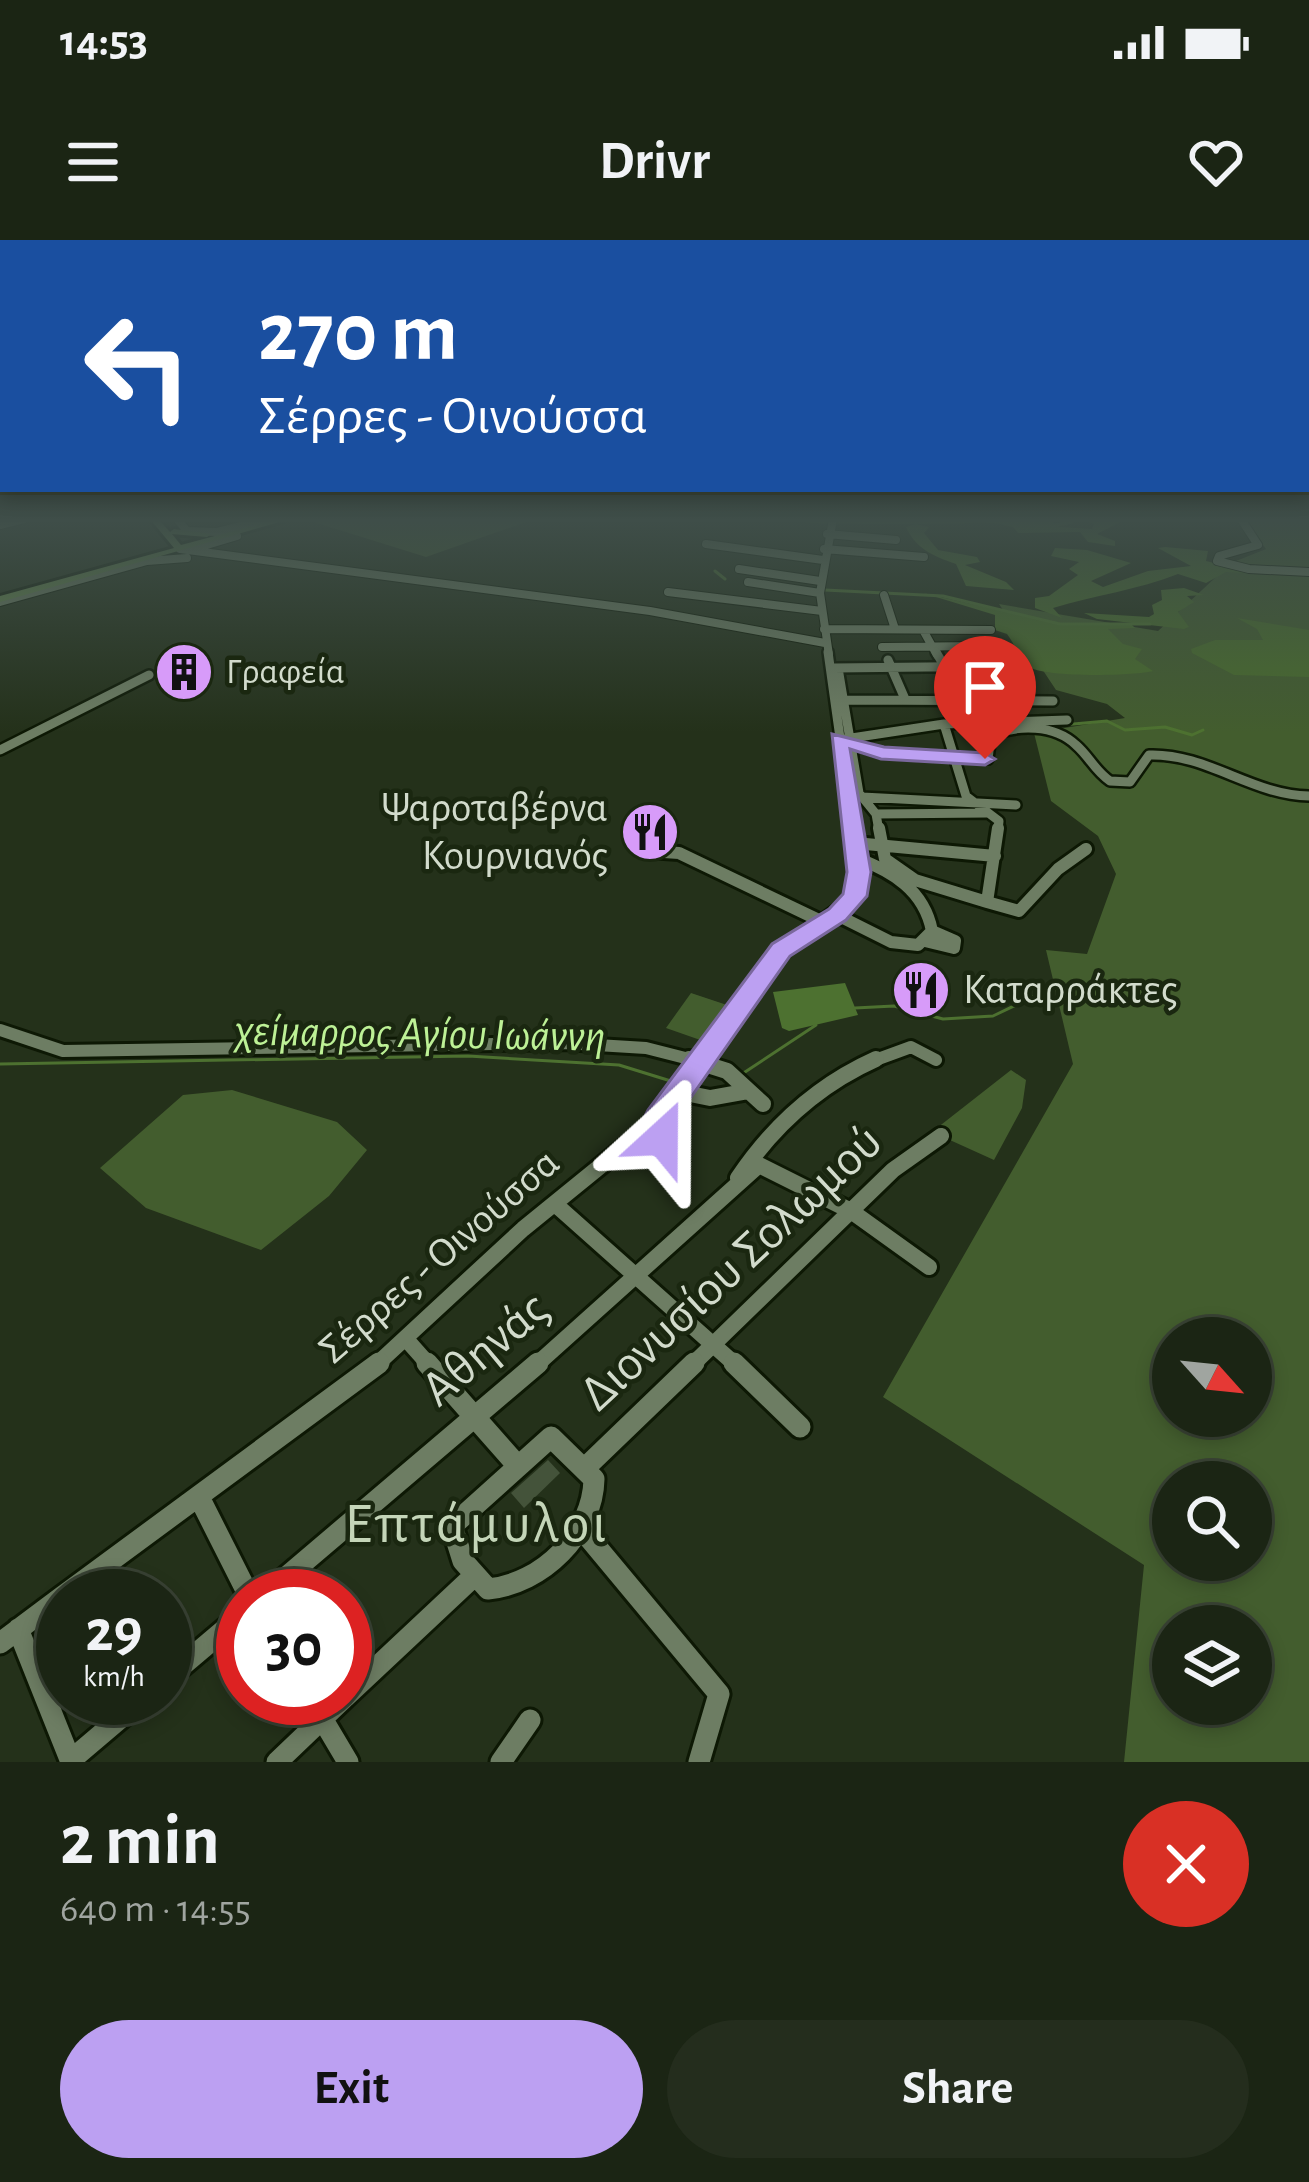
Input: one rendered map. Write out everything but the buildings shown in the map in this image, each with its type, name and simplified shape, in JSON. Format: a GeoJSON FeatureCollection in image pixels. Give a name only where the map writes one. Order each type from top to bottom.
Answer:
{"type":"FeatureCollection","features":[{"type":"Feature","properties":{"kind":"main road"},"geometry":{"type":"LineString","coordinates":[[0,599],[31,590]]}},
{"type":"Feature","properties":{"kind":"street"},"geometry":{"type":"LineString","coordinates":[[0,599],[34,590]]}},
{"type":"Feature","properties":{"kind":"street"},"geometry":{"type":"LineString","coordinates":[[482,590],[825,636],[868,628],[991,630]]}},
{"type":"Feature","properties":{"kind":"street"},"geometry":{"type":"LineString","coordinates":[[801,590],[820,593],[825,636],[844,700],[860,877],[855,896],[831,919]]}},
{"type":"Feature","properties":{"kind":"street"},"geometry":{"type":"LineString","coordinates":[[668,592],[822,611]]}},
{"type":"Feature","properties":{"kind":"street"},"geometry":{"type":"LineString","coordinates":[[884,595],[896,629]]}},
{"type":"Feature","properties":{"kind":"street"},"geometry":{"type":"LineString","coordinates":[[868,628],[882,647],[905,699]]}},
{"type":"Feature","properties":{"kind":"street"},"geometry":{"type":"LineString","coordinates":[[923,629],[963,700],[968,723]]}},
{"type":"Feature","properties":{"kind":"street"},"geometry":{"type":"LineString","coordinates":[[882,647],[980,646]]}},
{"type":"Feature","properties":{"kind":"street"},"geometry":{"type":"LineString","coordinates":[[834,668],[1021,666]]}},
{"type":"Feature","properties":{"kind":"street"},"geometry":{"type":"LineString","coordinates":[[834,668],[862,797],[876,814],[883,849],[899,872],[1019,911],[1063,861],[1086,849]]}},
{"type":"Feature","properties":{"kind":"street"},"geometry":{"type":"LineString","coordinates":[[0,750],[149,675]]}},
{"type":"Feature","properties":{"kind":"street"},"geometry":{"type":"LineString","coordinates":[[844,700],[1053,701]]}},
{"type":"Feature","properties":{"kind":"street"},"geometry":{"type":"LineString","coordinates":[[847,741],[944,724],[1067,720]]}},
{"type":"Feature","properties":{"kind":"street"},"geometry":{"type":"LineString","coordinates":[[944,724],[965,793],[1000,824],[988,900]]}},
{"type":"Feature","properties":{"kind":"street"},"geometry":{"type":"LineString","coordinates":[[847,741],[881,753],[985,759],[990,757],[990,736],[1026,729],[1076,743],[1098,774],[1114,783],[1130,782],[1149,755],[1162,753],[1185,758],[1267,795],[1309,796]]}},
{"type":"Feature","properties":{"kind":"street"},"geometry":{"type":"LineString","coordinates":[[862,797],[1016,805]]}},
{"type":"Feature","properties":{"kind":"street"},"geometry":{"type":"LineString","coordinates":[[876,814],[987,813]]}},
{"type":"Feature","properties":{"kind":"street"},"geometry":{"type":"LineString","coordinates":[[649,851],[679,853],[891,943],[911,945],[928,936],[928,912],[912,889],[856,851]]}},
{"type":"Feature","properties":{"kind":"street"},"geometry":{"type":"LineString","coordinates":[[856,851],[995,856]]}},
{"type":"Feature","properties":{"kind":"street","name":"Σέρρες - Οινούσσα"},"geometry":{"type":"LineString","coordinates":[[100,1569],[329,1404],[669,1106],[781,950],[831,919]]}},
{"type":"Feature","properties":{"kind":"street"},"geometry":{"type":"LineString","coordinates":[[0,1030],[63,1052],[564,1042],[646,1048],[740,1083],[763,1105]]}},
{"type":"Feature","properties":{"kind":"street"},"geometry":{"type":"LineString","coordinates":[[730,1193],[764,1136],[873,1060],[911,1047],[936,1060]]}},
{"type":"Feature","properties":{"kind":"street"},"geometry":{"type":"LineString","coordinates":[[663,1147],[669,1106],[710,1098],[740,1083]]}},
{"type":"Feature","properties":{"kind":"street","name":"Διονυσίου Σολωμού"},"geometry":{"type":"LineString","coordinates":[[585,1468],[893,1169],[941,1136]]}},
{"type":"Feature","properties":{"kind":"street","name":"Αθηνάς"},"geometry":{"type":"LineString","coordinates":[[296,1569],[639,1277],[759,1166],[851,1211]]}},
{"type":"Feature","properties":{"kind":"street"},"geometry":{"type":"LineString","coordinates":[[555,1204],[716,1344],[800,1427]]}},
{"type":"Feature","properties":{"kind":"street"},"geometry":{"type":"LineString","coordinates":[[851,1211],[929,1267]]}},
{"type":"Feature","properties":{"kind":"street"},"geometry":{"type":"LineString","coordinates":[[406,1339],[517,1465]]}},
{"type":"Feature","properties":{"kind":"street"},"geometry":{"type":"LineString","coordinates":[[551,1437],[585,1468],[594,1479],[596,1494],[580,1527],[550,1559],[517,1583],[492,1590],[474,1576],[450,1530],[551,1437]]}},
{"type":"Feature","properties":{"kind":"street"},"geometry":{"type":"LineString","coordinates":[[199,1497],[235,1569]]}},
{"type":"Feature","properties":{"kind":"street"},"geometry":{"type":"LineString","coordinates":[[580,1527],[719,1694],[699,1762]]}},
{"type":"Feature","properties":{"kind":"street"},"geometry":{"type":"LineString","coordinates":[[372,1672],[474,1576]]}},
{"type":"Feature","properties":{"kind":"street","name":"Σέρρες - Οινούσσα"},"geometry":{"type":"LineString","coordinates":[[9,1636],[36,1616]]}},
{"type":"Feature","properties":{"kind":"street"},"geometry":{"type":"LineString","coordinates":[[9,1636],[71,1761],[113,1725]]}},
{"type":"Feature","properties":{"kind":"street"},"geometry":{"type":"LineString","coordinates":[[192,1657],[216,1637]]}},
{"type":"Feature","properties":{"kind":"street"},"geometry":{"type":"LineString","coordinates":[[501,1762],[530,1720]]}},
{"type":"Feature","properties":{"kind":"street"},"geometry":{"type":"LineString","coordinates":[[277,1762],[304,1725]]}},
{"type":"Feature","properties":{"kind":"street"},"geometry":{"type":"LineString","coordinates":[[326,1725],[349,1762]]}},
{"type":"Feature","properties":{"kind":"shaded area"},"geometry":{"type":"Polygon","coordinates":[[[1057,590],[1124,590],[1053,608],[1062,618],[1035,608],[1035,598],[1057,590]]]}},
{"type":"Feature","properties":{"kind":"shaded area"},"geometry":{"type":"Polygon","coordinates":[[[1161,590],[1204,595],[1187,596],[1194,602],[1178,612],[1189,627],[1184,629],[1097,619],[1084,613],[1149,617],[1154,614],[1152,605],[1162,600],[1161,590]]]}},
{"type":"Feature","properties":{"kind":"shaded area"},"geometry":{"type":"Polygon","coordinates":[[[1202,590],[1309,590],[1309,1762],[1124,1762],[1144,1565],[883,1397],[1073,1064],[1046,950],[1087,954],[1116,874],[1098,836],[1051,801],[1034,733],[1125,718],[1107,704],[1056,690],[999,604],[1158,631],[1202,590]]]}},
{"type":"Feature","properties":{"kind":"shaded area"},"geometry":{"type":"Polygon","coordinates":[[[923,593],[1056,623],[1131,624],[1135,628],[1108,629],[1123,644],[1142,649],[1135,659],[1153,671],[1089,675],[1036,670],[1025,663],[1007,634],[995,630],[995,615],[923,593]]]}},
{"type":"Feature","properties":{"kind":"shaded area"},"geometry":{"type":"Polygon","coordinates":[[[1237,618],[1309,630],[1309,677],[1234,675],[1192,653],[1191,649],[1215,640],[1263,640],[1257,629],[1237,618]]]}},
{"type":"Feature","properties":{"kind":"shaded area"},"geometry":{"type":"Polygon","coordinates":[[[845,983],[858,1015],[789,1031],[782,1028],[773,992],[845,983]]]}},
{"type":"Feature","properties":{"kind":"shaded area"},"geometry":{"type":"Polygon","coordinates":[[[691,993],[730,1006],[706,1042],[666,1028],[691,993]]]}},
{"type":"Feature","properties":{"kind":"shaded area"},"geometry":{"type":"Polygon","coordinates":[[[1011,1070],[1026,1080],[1022,1108],[994,1160],[941,1136],[937,1128],[1011,1070]]]}},
{"type":"Feature","properties":{"kind":"shaded area"},"geometry":{"type":"Polygon","coordinates":[[[232,1090],[337,1122],[367,1150],[329,1196],[261,1250],[146,1208],[100,1168],[183,1095],[232,1090]]]}},
{"type":"Feature","properties":{"kind":"waterway"},"geometry":{"type":"LineString","coordinates":[[826,590],[943,596],[1060,624],[1150,624]]}},
{"type":"Feature","properties":{"kind":"waterway"},"geometry":{"type":"LineString","coordinates":[[1051,726],[1107,721],[1125,730],[1165,727],[1192,735],[1203,730]]}},
{"type":"Feature","properties":{"kind":"waterway"},"geometry":{"type":"LineString","coordinates":[[859,741],[909,734]]}},
{"type":"Feature","properties":{"kind":"waterway"},"geometry":{"type":"LineString","coordinates":[[855,1008],[894,1006],[943,1019],[993,1016],[1045,991]]}},
{"type":"Feature","properties":{"kind":"waterway","name":"χείμαρρος Αγίου Ιωάννη"},"geometry":{"type":"LineString","coordinates":[[742,1074],[816,1025]]}},
{"type":"Feature","properties":{"kind":"waterway","name":"χείμαρρος Αγίου Ιωάννη"},"geometry":{"type":"LineString","coordinates":[[0,1064],[468,1056],[619,1065],[674,1082]]}},
{"type":"Feature","properties":{"kind":"place","name":"Γραφεία"},"geometry":{"type":"Point","coordinates":[184,672]}},
{"type":"Feature","properties":{"kind":"place","name":"Ψαροταβέρνα Κουρνιανός"},"geometry":{"type":"Point","coordinates":[650,832]}},
{"type":"Feature","properties":{"kind":"place","name":"Καταρράκτες"},"geometry":{"type":"Point","coordinates":[921,990]}},
{"type":"Feature","properties":{"kind":"district","name":"Επτάμυλοι"},"geometry":{"type":"Point","coordinates":[477,1524]}},
{"type":"Feature","properties":{"kind":"route"},"geometry":{"type":"LineString","coordinates":[[662,1138],[659,1118],[781,950],[837,915],[855,896],[860,877],[838,739],[881,753],[985,759]]}}]}
